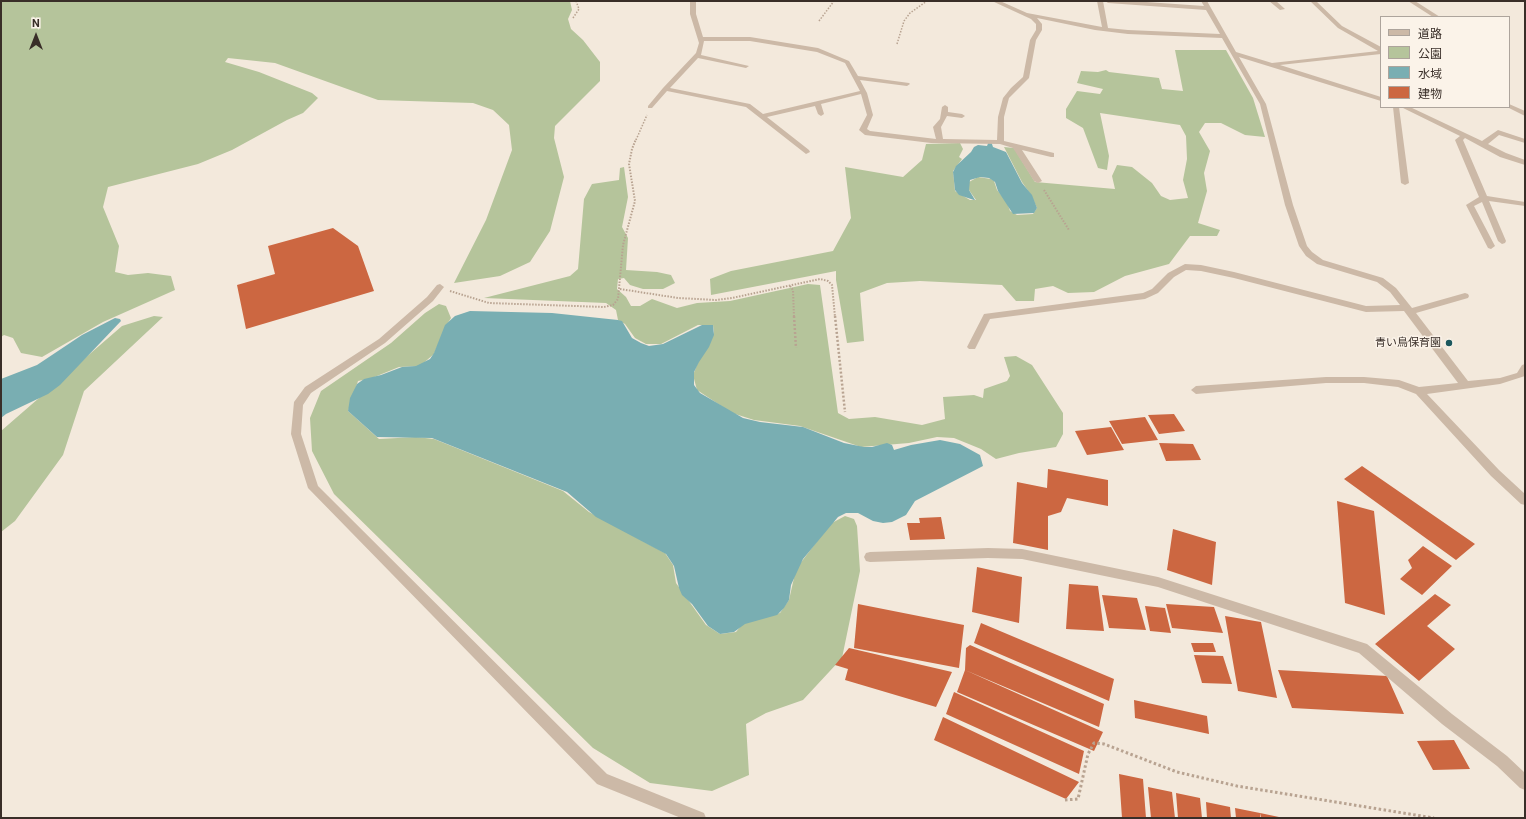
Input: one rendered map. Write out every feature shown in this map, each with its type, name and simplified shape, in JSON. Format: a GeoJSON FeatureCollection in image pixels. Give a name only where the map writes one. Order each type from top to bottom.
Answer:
{"type":"FeatureCollection","features":[{"type":"Feature","properties":{"kind":"street"},"geometry":{"type":"LineString","coordinates":[[650,107],[697,56],[702,39],[693,14],[693,1]]}},
{"type":"Feature","properties":{"kind":"street"},"geometry":{"type":"LineString","coordinates":[[995,1],[1030,17],[1040,24],[1039,30],[1033,40],[1026,78],[1013,89],[1006,98],[1000,117],[1000,142]]}},
{"type":"Feature","properties":{"kind":"street"},"geometry":{"type":"LineString","coordinates":[[1100,1],[1105,29]]}},
{"type":"Feature","properties":{"kind":"street"},"geometry":{"type":"LineString","coordinates":[[1108,1],[1208,8]]}},
{"type":"Feature","properties":{"kind":"street"},"geometry":{"type":"LineString","coordinates":[[1204,1],[1263,104],[1289,205],[1303,246],[1309,254],[1320,262],[1380,280],[1393,290],[1466,386]]}},
{"type":"Feature","properties":{"kind":"street"},"geometry":{"type":"LineString","coordinates":[[1272,1],[1282,9]]}},
{"type":"Feature","properties":{"kind":"street"},"geometry":{"type":"LineString","coordinates":[[1313,1],[1340,27],[1380,49]]}},
{"type":"Feature","properties":{"kind":"street"},"geometry":{"type":"LineString","coordinates":[[1411,1],[1435,16]]}},
{"type":"Feature","properties":{"kind":"street"},"geometry":{"type":"LineString","coordinates":[[1030,17],[1105,29],[1158,34],[1224,36]]}},
{"type":"Feature","properties":{"kind":"street"},"geometry":{"type":"LineString","coordinates":[[702,39],[750,39],[818,50],[847,62],[863,92],[870,115],[863,130],[868,133],[931,141],[1000,142],[1051,155]]}},
{"type":"Feature","properties":{"kind":"street"},"geometry":{"type":"LineString","coordinates":[[1270,64],[1380,49]]}},
{"type":"Feature","properties":{"kind":"street"},"geometry":{"type":"LineString","coordinates":[[1234,53],[1380,100]]}},
{"type":"Feature","properties":{"kind":"street"},"geometry":{"type":"LineString","coordinates":[[697,56],[746,66]]}},
{"type":"Feature","properties":{"kind":"street"},"geometry":{"type":"LineString","coordinates":[[856,78],[907,84]]}},
{"type":"Feature","properties":{"kind":"street"},"geometry":{"type":"LineString","coordinates":[[665,89],[739,102],[748,105],[806,152]]}},
{"type":"Feature","properties":{"kind":"street"},"geometry":{"type":"LineString","coordinates":[[762,116],[863,92]]}},
{"type":"Feature","properties":{"kind":"street"},"geometry":{"type":"LineString","coordinates":[[817,103],[821,114]]}},
{"type":"Feature","properties":{"kind":"street"},"geometry":{"type":"LineString","coordinates":[[1510,106],[1525,114]]}},
{"type":"Feature","properties":{"kind":"street"},"geometry":{"type":"LineString","coordinates":[[1396,108],[1405,183]]}},
{"type":"Feature","properties":{"kind":"street"},"geometry":{"type":"LineString","coordinates":[[1406,108],[1465,135],[1503,155],[1525,162]]}},
{"type":"Feature","properties":{"kind":"street"},"geometry":{"type":"LineString","coordinates":[[940,140],[937,127],[943,119],[944,110],[962,116]]}},
{"type":"Feature","properties":{"kind":"street"},"geometry":{"type":"LineString","coordinates":[[1483,144],[1498,132],[1525,141]]}},
{"type":"Feature","properties":{"kind":"street"},"geometry":{"type":"LineString","coordinates":[[1465,135],[1459,140],[1502,241]]}},
{"type":"Feature","properties":{"kind":"street"},"geometry":{"type":"LineString","coordinates":[[1016,146],[1038,181]]}},
{"type":"Feature","properties":{"kind":"street"},"geometry":{"type":"LineString","coordinates":[[1492,246],[1470,205],[1484,198],[1525,204]]}},
{"type":"Feature","properties":{"kind":"street"},"geometry":{"type":"LineString","coordinates":[[972,347],[987,316],[1145,296],[1155,291],[1171,275],[1185,268],[1201,268],[1234,275],[1366,308],[1408,310],[1465,296]]}},
{"type":"Feature","properties":{"kind":"street"},"geometry":{"type":"LineString","coordinates":[[440,287],[430,299],[382,341],[308,390],[298,405],[296,434],[313,488],[602,778],[699,818]]}},
{"type":"Feature","properties":{"kind":"street"},"geometry":{"type":"LineString","coordinates":[[1196,390],[1326,380],[1364,380],[1399,384],[1419,391],[1500,381],[1521,376],[1525,367]]}},
{"type":"Feature","properties":{"kind":"street"},"geometry":{"type":"LineString","coordinates":[[1419,391],[1495,473],[1525,501]]}},
{"type":"Feature","properties":{"kind":"street"},"geometry":{"type":"LineString","coordinates":[[870,557],[1022,554],[1158,582],[1363,648],[1447,719],[1502,761],[1525,783]]}},
{"type":"Feature","properties":{"kind":"path"},"geometry":{"type":"LineString","coordinates":[[573,18],[579,10],[576,1]]}},
{"type":"Feature","properties":{"kind":"path"},"geometry":{"type":"LineString","coordinates":[[819,21],[834,1]]}},
{"type":"Feature","properties":{"kind":"path"},"geometry":{"type":"LineString","coordinates":[[897,44],[904,21],[910,13],[928,1]]}},
{"type":"Feature","properties":{"kind":"path"},"geometry":{"type":"LineString","coordinates":[[440,287],[489,303],[604,307],[613,305],[618,299],[623,245],[635,200],[629,164],[632,149],[650,107]]}},
{"type":"Feature","properties":{"kind":"path"},"geometry":{"type":"LineString","coordinates":[[1038,181],[1069,230]]}},
{"type":"Feature","properties":{"kind":"path"},"geometry":{"type":"LineString","coordinates":[[620,289],[678,298],[716,300],[820,280],[828,281],[832,285],[846,412]]}},
{"type":"Feature","properties":{"kind":"path"},"geometry":{"type":"LineString","coordinates":[[790,286],[793,290],[796,348]]}},
{"type":"Feature","properties":{"kind":"path"},"geometry":{"type":"LineString","coordinates":[[1064,800],[1078,799],[1088,754],[1094,744],[1104,744],[1177,772],[1237,786],[1434,818]]}},
{"type":"Feature","properties":{"kind":"green space"},"geometry":{"type":"Polygon","coordinates":[[[1,1],[570,1],[572,10],[568,19],[571,29],[583,40],[600,62],[600,81],[555,126],[554,138],[564,177],[550,231],[530,262],[500,276],[454,283],[486,220],[512,150],[509,125],[493,110],[473,103],[378,100],[275,63],[228,58],[225,62],[259,72],[312,93],[318,98],[303,113],[232,150],[198,164],[108,187],[103,207],[119,246],[115,272],[128,275],[148,273],[171,276],[175,290],[103,322],[42,357],[21,353],[13,338],[4,335],[1,337],[1,1]]]}},
{"type":"Feature","properties":{"kind":"green space"},"geometry":{"type":"Polygon","coordinates":[[[1175,50],[1226,50],[1253,98],[1265,137],[1245,135],[1221,123],[1205,123],[1199,132],[1210,151],[1204,173],[1207,191],[1198,223],[1220,230],[1217,236],[1190,236],[1169,264],[1125,276],[1094,292],[1068,293],[1053,286],[1035,289],[1034,301],[1016,301],[1002,285],[920,281],[887,283],[860,293],[864,341],[847,343],[836,280],[836,271],[711,295],[710,279],[731,271],[833,251],[851,218],[845,167],[903,177],[922,160],[926,144],[960,143],[963,149],[959,157],[962,159],[953,171],[955,191],[970,200],[976,200],[969,190],[969,182],[978,177],[991,179],[994,181],[997,190],[1007,202],[1010,211],[1017,215],[1033,214],[1037,208],[1004,147],[1014,148],[1035,182],[1115,189],[1112,176],[1117,165],[1132,167],[1152,183],[1161,196],[1170,200],[1188,198],[1183,180],[1187,159],[1186,136],[1180,125],[1100,113],[1109,156],[1107,170],[1098,168],[1083,128],[1066,118],[1066,109],[1077,91],[1100,94],[1103,89],[1077,83],[1081,71],[1098,72],[1106,70],[1109,72],[1159,78],[1162,89],[1183,91],[1175,50]]]}},
{"type":"Feature","properties":{"kind":"green space"},"geometry":{"type":"Polygon","coordinates":[[[624,167],[628,197],[622,227],[628,238],[626,270],[657,272],[671,275],[675,283],[663,289],[643,289],[630,285],[624,278],[618,279],[617,289],[626,297],[631,306],[640,306],[652,299],[677,308],[697,303],[730,301],[808,284],[820,285],[838,413],[849,419],[875,417],[922,425],[945,419],[943,397],[974,395],[983,398],[984,389],[1007,381],[1010,376],[1004,357],[1016,356],[1032,365],[1063,413],[1063,434],[1056,447],[1019,453],[996,459],[981,449],[954,438],[937,437],[909,443],[861,447],[800,426],[754,420],[732,413],[697,390],[693,375],[699,360],[709,345],[714,332],[713,325],[698,325],[661,344],[646,344],[635,338],[625,324],[618,320],[616,310],[606,303],[484,298],[570,276],[578,269],[584,199],[592,184],[619,180],[620,168],[624,167]]]}},
{"type":"Feature","properties":{"kind":"green space"},"geometry":{"type":"Polygon","coordinates":[[[439,304],[446,306],[451,318],[434,354],[420,366],[399,367],[372,378],[358,381],[348,411],[379,439],[416,437],[434,439],[563,491],[589,512],[665,553],[673,565],[676,583],[706,625],[720,634],[736,632],[745,621],[780,613],[789,600],[796,569],[830,524],[845,516],[854,519],[857,526],[860,571],[842,658],[803,700],[766,713],[746,724],[749,775],[712,791],[650,783],[593,748],[334,494],[312,451],[310,418],[321,391],[391,343],[425,313],[439,304]]]}},
{"type":"Feature","properties":{"kind":"green space"},"geometry":{"type":"Polygon","coordinates":[[[154,316],[163,317],[84,391],[63,455],[15,521],[1,532],[1,431],[122,326],[154,316]]]}},
{"type":"Feature","properties":{"kind":"water"},"geometry":{"type":"Polygon","coordinates":[[[989,141],[991,141],[993,147],[1006,152],[1022,183],[1032,195],[1037,208],[1034,213],[1013,214],[998,191],[995,182],[989,178],[980,177],[970,180],[969,190],[975,200],[959,195],[955,190],[953,172],[956,166],[971,152],[974,147],[978,145],[987,146],[989,141]]]}},
{"type":"Feature","properties":{"kind":"water"},"geometry":{"type":"Polygon","coordinates":[[[470,311],[552,313],[618,320],[622,321],[632,338],[649,346],[663,344],[702,325],[713,325],[714,335],[709,347],[694,372],[694,385],[700,393],[743,418],[760,422],[803,427],[844,443],[864,447],[872,447],[887,443],[892,445],[894,450],[911,445],[940,440],[960,444],[980,455],[983,466],[915,501],[906,515],[892,522],[883,523],[873,521],[858,513],[846,513],[838,517],[803,559],[791,585],[789,600],[777,615],[745,624],[734,632],[720,634],[708,626],[692,604],[682,595],[674,566],[666,554],[596,517],[567,492],[432,438],[377,437],[348,411],[350,398],[357,384],[364,379],[381,375],[402,367],[416,366],[430,359],[434,353],[445,325],[455,316],[470,311]]]}},
{"type":"Feature","properties":{"kind":"water"},"geometry":{"type":"Polygon","coordinates":[[[115,318],[120,319],[121,321],[60,385],[48,394],[6,414],[1,418],[1,379],[37,365],[82,335],[115,318]]]}},
{"type":"Feature","properties":{"kind":"building"},"geometry":{"type":"Polygon","coordinates":[[[333,228],[358,246],[374,291],[246,329],[237,285],[275,274],[268,246],[333,228]]]}},
{"type":"Feature","properties":{"kind":"building"},"geometry":{"type":"Polygon","coordinates":[[[1174,414],[1185,431],[1159,434],[1148,415],[1174,414]]]}},
{"type":"Feature","properties":{"kind":"building"},"geometry":{"type":"Polygon","coordinates":[[[1145,417],[1158,440],[1122,444],[1109,421],[1145,417]]]}},
{"type":"Feature","properties":{"kind":"building"},"geometry":{"type":"Polygon","coordinates":[[[1111,427],[1124,450],[1087,455],[1075,431],[1111,427]]]}},
{"type":"Feature","properties":{"kind":"building"},"geometry":{"type":"Polygon","coordinates":[[[1159,443],[1193,444],[1201,460],[1166,461],[1159,443]]]}},
{"type":"Feature","properties":{"kind":"building"},"geometry":{"type":"Polygon","coordinates":[[[1362,466],[1475,544],[1456,560],[1344,479],[1362,466]]]}},
{"type":"Feature","properties":{"kind":"building"},"geometry":{"type":"Polygon","coordinates":[[[1048,469],[1108,480],[1108,506],[1067,498],[1061,512],[1048,516],[1048,550],[1013,543],[1017,482],[1047,488],[1048,469]]]}},
{"type":"Feature","properties":{"kind":"building"},"geometry":{"type":"Polygon","coordinates":[[[1337,501],[1374,511],[1385,615],[1345,603],[1337,501]]]}},
{"type":"Feature","properties":{"kind":"building"},"geometry":{"type":"Polygon","coordinates":[[[941,517],[945,539],[910,540],[907,523],[920,523],[919,518],[941,517]]]}},
{"type":"Feature","properties":{"kind":"building"},"geometry":{"type":"Polygon","coordinates":[[[1173,529],[1216,542],[1212,585],[1167,570],[1173,529]]]}},
{"type":"Feature","properties":{"kind":"building"},"geometry":{"type":"Polygon","coordinates":[[[1423,546],[1452,566],[1422,595],[1400,579],[1412,568],[1408,560],[1423,546]]]}},
{"type":"Feature","properties":{"kind":"building"},"geometry":{"type":"Polygon","coordinates":[[[977,567],[1022,577],[1019,623],[972,612],[977,567]]]}},
{"type":"Feature","properties":{"kind":"building"},"geometry":{"type":"Polygon","coordinates":[[[1069,584],[1098,586],[1104,631],[1066,629],[1069,584]]]}},
{"type":"Feature","properties":{"kind":"building"},"geometry":{"type":"Polygon","coordinates":[[[1435,594],[1451,605],[1427,626],[1455,649],[1419,681],[1375,644],[1435,594]]]}},
{"type":"Feature","properties":{"kind":"building"},"geometry":{"type":"Polygon","coordinates":[[[1102,595],[1137,598],[1146,630],[1109,628],[1102,595]]]}},
{"type":"Feature","properties":{"kind":"building"},"geometry":{"type":"Polygon","coordinates":[[[858,604],[964,625],[959,668],[854,648],[858,604]]]}},
{"type":"Feature","properties":{"kind":"building"},"geometry":{"type":"Polygon","coordinates":[[[1166,604],[1214,607],[1223,633],[1172,628],[1166,604]]]}},
{"type":"Feature","properties":{"kind":"building"},"geometry":{"type":"Polygon","coordinates":[[[1145,606],[1165,608],[1171,633],[1150,631],[1145,606]]]}},
{"type":"Feature","properties":{"kind":"building"},"geometry":{"type":"Polygon","coordinates":[[[1225,616],[1261,622],[1277,698],[1238,691],[1225,616]]]}},
{"type":"Feature","properties":{"kind":"building"},"geometry":{"type":"Polygon","coordinates":[[[981,623],[1114,679],[1109,701],[974,643],[981,623]]]}},
{"type":"Feature","properties":{"kind":"building"},"geometry":{"type":"Polygon","coordinates":[[[1191,643],[1213,643],[1216,652],[1194,652],[1191,643]]]}},
{"type":"Feature","properties":{"kind":"building"},"geometry":{"type":"Polygon","coordinates":[[[970,645],[1104,704],[1099,727],[965,670],[966,648],[970,645]]]}},
{"type":"Feature","properties":{"kind":"building"},"geometry":{"type":"Polygon","coordinates":[[[849,648],[952,672],[936,707],[845,680],[848,669],[835,665],[849,648]]]}},
{"type":"Feature","properties":{"kind":"building"},"geometry":{"type":"Polygon","coordinates":[[[1194,655],[1223,656],[1232,684],[1202,683],[1194,655]]]}},
{"type":"Feature","properties":{"kind":"building"},"geometry":{"type":"Polygon","coordinates":[[[965,670],[1103,732],[1094,751],[957,692],[965,670]]]}},
{"type":"Feature","properties":{"kind":"building"},"geometry":{"type":"Polygon","coordinates":[[[1278,670],[1387,676],[1404,714],[1292,708],[1278,670]]]}},
{"type":"Feature","properties":{"kind":"building"},"geometry":{"type":"Polygon","coordinates":[[[954,692],[1084,751],[1079,774],[946,714],[954,692]]]}},
{"type":"Feature","properties":{"kind":"building"},"geometry":{"type":"Polygon","coordinates":[[[1134,700],[1207,716],[1209,734],[1135,718],[1134,700]]]}},
{"type":"Feature","properties":{"kind":"building"},"geometry":{"type":"Polygon","coordinates":[[[943,717],[1079,782],[1066,799],[934,740],[943,717]]]}},
{"type":"Feature","properties":{"kind":"building"},"geometry":{"type":"Polygon","coordinates":[[[1454,740],[1470,769],[1433,770],[1417,741],[1454,740]]]}},
{"type":"Feature","properties":{"kind":"building"},"geometry":{"type":"Polygon","coordinates":[[[1119,774],[1143,779],[1146,818],[1122,818],[1119,774]]]}},
{"type":"Feature","properties":{"kind":"building"},"geometry":{"type":"Polygon","coordinates":[[[1148,787],[1172,792],[1175,818],[1151,818],[1148,787]]]}},
{"type":"Feature","properties":{"kind":"building"},"geometry":{"type":"Polygon","coordinates":[[[1176,793],[1200,798],[1202,818],[1178,818],[1176,793]]]}},
{"type":"Feature","properties":{"kind":"building"},"geometry":{"type":"Polygon","coordinates":[[[1206,802],[1230,807],[1231,818],[1207,818],[1206,802]]]}},
{"type":"Feature","properties":{"kind":"building"},"geometry":{"type":"Polygon","coordinates":[[[1235,808],[1260,813],[1260,818],[1236,818],[1235,808]]]}},
{"type":"Feature","properties":{"kind":"building"},"geometry":{"type":"Polygon","coordinates":[[[1260,813],[1279,817],[1279,818],[1261,818],[1260,813]]]}},
{"type":"Feature","properties":{"kind":"place","name":"青い鳥保育園"},"geometry":{"type":"Point","coordinates":[1449,343]}}]}
